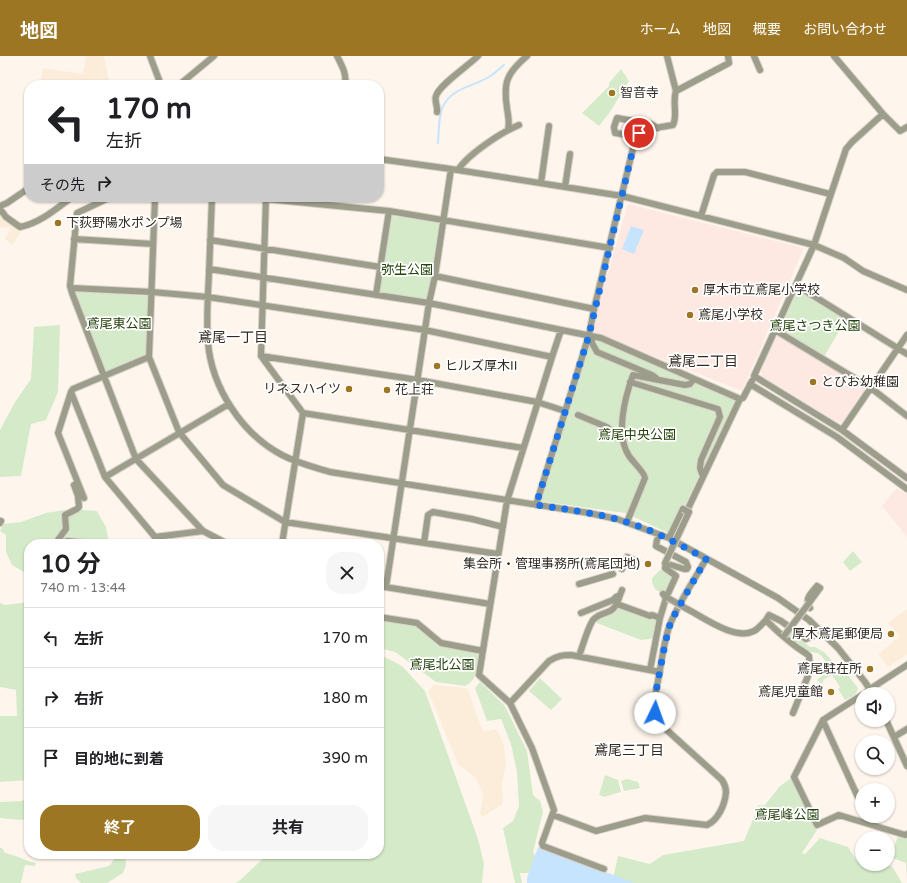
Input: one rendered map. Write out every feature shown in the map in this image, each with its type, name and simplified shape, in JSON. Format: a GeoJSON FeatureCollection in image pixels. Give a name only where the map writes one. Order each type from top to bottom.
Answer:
{"type":"FeatureCollection","features":[{"type":"Feature","properties":{"kind":"street"},"geometry":{"type":"LineString","coordinates":[[150,56],[159,80]]}},
{"type":"Feature","properties":{"kind":"street"},"geometry":{"type":"LineString","coordinates":[[185,80],[214,56]]}},
{"type":"Feature","properties":{"kind":"street"},"geometry":{"type":"LineString","coordinates":[[337,56],[344,70],[346,80]]}},
{"type":"Feature","properties":{"kind":"street"},"geometry":{"type":"LineString","coordinates":[[437,112],[435,100],[436,95],[443,85],[478,56]]}},
{"type":"Feature","properties":{"kind":"street"},"geometry":{"type":"LineString","coordinates":[[508,130],[510,123],[505,94],[506,81],[515,66],[527,56]]}},
{"type":"Feature","properties":{"kind":"street"},"geometry":{"type":"LineString","coordinates":[[536,505],[590,336],[594,309],[636,136],[643,130],[673,125],[675,120],[674,96],[676,91],[667,56]]}},
{"type":"Feature","properties":{"kind":"street"},"geometry":{"type":"LineString","coordinates":[[676,91],[729,63],[728,56]]}},
{"type":"Feature","properties":{"kind":"street"},"geometry":{"type":"LineString","coordinates":[[754,56],[760,70]]}},
{"type":"Feature","properties":{"kind":"street"},"geometry":{"type":"LineString","coordinates":[[834,56],[883,114],[900,131],[907,127]]}},
{"type":"Feature","properties":{"kind":"street"},"geometry":{"type":"LineString","coordinates":[[671,539],[704,475],[740,399],[743,398],[754,376],[814,245],[846,149],[883,114]]}},
{"type":"Feature","properties":{"kind":"street"},"geometry":{"type":"LineString","coordinates":[[636,136],[614,133],[617,118],[651,124],[658,128]]}},
{"type":"Feature","properties":{"kind":"street"},"geometry":{"type":"LineString","coordinates":[[458,170],[476,151],[508,130],[519,125]]}},
{"type":"Feature","properties":{"kind":"street"},"geometry":{"type":"LineString","coordinates":[[541,183],[549,126]]}},
{"type":"Feature","properties":{"kind":"street"},"geometry":{"type":"LineString","coordinates":[[565,187],[570,154]]}},
{"type":"Feature","properties":{"kind":"street"},"geometry":{"type":"LineString","coordinates":[[384,160],[622,196],[814,245],[844,258],[863,271],[907,290]]}},
{"type":"Feature","properties":{"kind":"street"},"geometry":{"type":"LineString","coordinates":[[384,578],[393,538],[451,169]]}},
{"type":"Feature","properties":{"kind":"street"},"geometry":{"type":"LineString","coordinates":[[701,216],[714,175],[717,172],[745,172],[830,194]]}},
{"type":"Feature","properties":{"kind":"street"},"geometry":{"type":"LineString","coordinates":[[0,206],[7,204],[24,192]]}},
{"type":"Feature","properties":{"kind":"street"},"geometry":{"type":"LineString","coordinates":[[0,210],[6,217],[20,227],[38,220],[65,202]]}},
{"type":"Feature","properties":{"kind":"street"},"geometry":{"type":"LineString","coordinates":[[100,202],[77,213],[70,286],[72,293],[136,459],[203,531],[218,539]]}},
{"type":"Feature","properties":{"kind":"street"},"geometry":{"type":"LineString","coordinates":[[155,202],[149,357],[180,432],[223,485],[285,522],[498,554]]}},
{"type":"Feature","properties":{"kind":"street"},"geometry":{"type":"LineString","coordinates":[[212,202],[206,319],[208,345],[213,368],[220,388],[229,404],[237,417],[264,443],[295,462],[330,472],[589,513],[627,522],[671,539],[778,598],[802,615],[838,648],[867,687]]}},
{"type":"Feature","properties":{"kind":"street"},"geometry":{"type":"LineString","coordinates":[[266,202],[261,356],[303,413],[523,448]]}},
{"type":"Feature","properties":{"kind":"street"},"geometry":{"type":"LineString","coordinates":[[301,202],[443,220],[610,248]]}},
{"type":"Feature","properties":{"kind":"street"},"geometry":{"type":"LineString","coordinates":[[376,295],[389,212]]}},
{"type":"Feature","properties":{"kind":"street"},"geometry":{"type":"LineString","coordinates":[[74,239],[153,244]]}},
{"type":"Feature","properties":{"kind":"street"},"geometry":{"type":"LineString","coordinates":[[210,240],[380,267]]}},
{"type":"Feature","properties":{"kind":"street"},"geometry":{"type":"LineString","coordinates":[[209,269],[429,303],[601,338],[740,399]]}},
{"type":"Feature","properties":{"kind":"street"},"geometry":{"type":"LineString","coordinates":[[435,276],[594,309]]}},
{"type":"Feature","properties":{"kind":"street"},"geometry":{"type":"LineString","coordinates":[[796,284],[907,354]]}},
{"type":"Feature","properties":{"kind":"street"},"geometry":{"type":"LineString","coordinates":[[71,288],[152,292],[208,297],[425,330],[552,357]]}},
{"type":"Feature","properties":{"kind":"street"},"geometry":{"type":"LineString","coordinates":[[561,330],[537,402],[507,501],[479,676],[510,703],[532,748],[554,810],[542,843],[543,846],[604,869]]}},
{"type":"Feature","properties":{"kind":"street"},"geometry":{"type":"LineString","coordinates":[[775,330],[871,388],[907,416]]}},
{"type":"Feature","properties":{"kind":"street"},"geometry":{"type":"LineString","coordinates":[[842,430],[907,335]]}},
{"type":"Feature","properties":{"kind":"street"},"geometry":{"type":"LineString","coordinates":[[590,336],[596,352],[652,374],[658,379]]}},
{"type":"Feature","properties":{"kind":"street"},"geometry":{"type":"LineString","coordinates":[[261,356],[418,380],[537,402],[565,411]]}},
{"type":"Feature","properties":{"kind":"street"},"geometry":{"type":"LineString","coordinates":[[59,539],[66,529],[65,515],[79,507],[81,496],[78,483],[58,433],[71,392],[149,357]]}},
{"type":"Feature","properties":{"kind":"street"},"geometry":{"type":"LineString","coordinates":[[627,522],[646,478],[635,465],[623,442],[622,425],[630,382],[633,375],[685,385],[690,384],[694,379]]}},
{"type":"Feature","properties":{"kind":"street"},"geometry":{"type":"LineString","coordinates":[[754,376],[842,430],[907,478]]}},
{"type":"Feature","properties":{"kind":"street"},"geometry":{"type":"LineString","coordinates":[[630,382],[718,409],[720,417],[700,464],[702,474],[704,475]]}},
{"type":"Feature","properties":{"kind":"street"},"geometry":{"type":"LineString","coordinates":[[750,384],[837,437],[907,489]]}},
{"type":"Feature","properties":{"kind":"street"},"geometry":{"type":"LineString","coordinates":[[71,392],[105,477],[156,537],[203,531]]}},
{"type":"Feature","properties":{"kind":"street"},"geometry":{"type":"LineString","coordinates":[[105,477],[229,404]]}},
{"type":"Feature","properties":{"kind":"street"},"geometry":{"type":"LineString","coordinates":[[283,539],[303,413]]}},
{"type":"Feature","properties":{"kind":"street"},"geometry":{"type":"LineString","coordinates":[[578,415],[607,427],[623,442]]}},
{"type":"Feature","properties":{"kind":"street"},"geometry":{"type":"LineString","coordinates":[[650,670],[660,618],[666,597],[676,576],[665,568],[665,562],[689,512],[683,509],[671,539]]}},
{"type":"Feature","properties":{"kind":"street"},"geometry":{"type":"LineString","coordinates":[[424,543],[428,515],[433,512],[472,519],[503,527]]}},
{"type":"Feature","properties":{"kind":"street"},"geometry":{"type":"LineString","coordinates":[[657,540],[656,546],[686,562],[688,566],[684,569],[665,562]]}},
{"type":"Feature","properties":{"kind":"street"},"geometry":{"type":"LineString","coordinates":[[622,569],[626,557],[637,561]]}},
{"type":"Feature","properties":{"kind":"street"},"geometry":{"type":"LineString","coordinates":[[553,814],[596,831],[645,818],[706,825],[713,822],[717,817],[726,792],[722,780],[659,723],[655,713],[654,702],[669,627],[706,559]]}},
{"type":"Feature","properties":{"kind":"street"},"geometry":{"type":"LineString","coordinates":[[579,584],[613,574]]}},
{"type":"Feature","properties":{"kind":"street"},"geometry":{"type":"LineString","coordinates":[[384,587],[490,604]]}},
{"type":"Feature","properties":{"kind":"street"},"geometry":{"type":"LineString","coordinates":[[579,656],[593,620],[611,611],[617,604],[621,593],[613,600],[581,613]]}},
{"type":"Feature","properties":{"kind":"street"},"geometry":{"type":"LineString","coordinates":[[666,597],[723,628],[740,634],[747,634],[754,631],[766,620],[769,615],[781,621],[806,639],[813,636]]}},
{"type":"Feature","properties":{"kind":"street"},"geometry":{"type":"LineString","coordinates":[[617,604],[660,618]]}},
{"type":"Feature","properties":{"kind":"street"},"geometry":{"type":"LineString","coordinates":[[784,636],[810,606]]}},
{"type":"Feature","properties":{"kind":"street"},"geometry":{"type":"LineString","coordinates":[[384,618],[417,623],[440,643],[483,651]]}},
{"type":"Feature","properties":{"kind":"street"},"geometry":{"type":"LineString","coordinates":[[766,620],[777,632],[805,651],[810,659],[808,676],[793,713]]}},
{"type":"Feature","properties":{"kind":"street"},"geometry":{"type":"LineString","coordinates":[[510,703],[549,661],[555,657],[563,655],[579,656],[660,672]]}},
{"type":"Feature","properties":{"kind":"street"},"geometry":{"type":"LineString","coordinates":[[877,687],[907,664]]}},
{"type":"Feature","properties":{"kind":"street"},"geometry":{"type":"LineString","coordinates":[[855,699],[822,722],[794,777],[817,825],[839,815],[905,835],[907,834]]}},
{"type":"Feature","properties":{"kind":"street"},"geometry":{"type":"LineString","coordinates":[[822,722],[824,723],[855,791]]}},
{"type":"Feature","properties":{"kind":"street"},"geometry":{"type":"LineString","coordinates":[[895,736],[907,729]]}},
{"type":"Feature","properties":{"kind":"street"},"geometry":{"type":"LineString","coordinates":[[895,739],[907,766]]}},
{"type":"Feature","properties":{"kind":"shaded area"},"geometry":{"type":"Polygon","coordinates":[[[86,56],[104,56],[109,80],[41,80],[43,68],[83,74],[86,56]]]}},
{"type":"Feature","properties":{"kind":"shaded area","name":"厚木市立鳶尾小学校"},"geometry":{"type":"Polygon","coordinates":[[[628,204],[804,248],[742,391],[591,331],[628,204]]]}},
{"type":"Feature","properties":{"kind":"shaded area"},"geometry":{"type":"Polygon","coordinates":[[[0,215],[21,232],[12,245],[5,239],[10,227],[0,228],[0,215]]]}},
{"type":"Feature","properties":{"kind":"shaded area","name":"とびお幼稚園"},"geometry":{"type":"Polygon","coordinates":[[[779,336],[863,388],[865,391],[842,423],[762,376],[761,371],[776,337],[779,336]]]}},
{"type":"Feature","properties":{"kind":"shaded area"},"geometry":{"type":"Polygon","coordinates":[[[897,488],[907,495],[907,537],[882,506],[897,488]]]}},
{"type":"Feature","properties":{"kind":"shaded area"},"geometry":{"type":"Polygon","coordinates":[[[907,609],[907,655],[888,667],[878,654],[900,636],[888,623],[907,609]]]}},
{"type":"Feature","properties":{"kind":"shaded area"},"geometry":{"type":"Polygon","coordinates":[[[434,685],[468,689],[477,717],[484,732],[496,729],[503,741],[506,764],[502,783],[503,802],[483,817],[480,815],[483,793],[475,777],[458,764],[428,691],[434,685]]]}},
{"type":"Feature","properties":{"kind":"green space"},"geometry":{"type":"Polygon","coordinates":[[[621,69],[629,81],[610,112],[599,126],[582,113],[609,86],[609,83],[621,69]]]}},
{"type":"Feature","properties":{"kind":"green space","name":"弥生公園"},"geometry":{"type":"Polygon","coordinates":[[[393,216],[437,222],[439,224],[428,300],[378,292],[391,217],[393,216]]]}},
{"type":"Feature","properties":{"kind":"green space","name":"鳶尾東公園"},"geometry":{"type":"Polygon","coordinates":[[[77,291],[148,297],[147,353],[107,371],[75,293],[77,291]]]}},
{"type":"Feature","properties":{"kind":"green space","name":"鳶尾さつき公園"},"geometry":{"type":"Polygon","coordinates":[[[800,291],[844,318],[845,321],[825,355],[822,356],[781,331],[780,328],[797,292],[800,291]]]}},
{"type":"Feature","properties":{"kind":"green space"},"geometry":{"type":"Polygon","coordinates":[[[60,325],[58,392],[46,420],[31,424],[21,476],[0,477],[0,430],[15,402],[31,379],[34,327],[60,325]]]}},
{"type":"Feature","properties":{"kind":"green space","name":"鳶尾中央公園"},"geometry":{"type":"Polygon","coordinates":[[[590,339],[602,340],[739,394],[671,534],[625,513],[540,501],[590,339]]]}},
{"type":"Feature","properties":{"kind":"green space"},"geometry":{"type":"Polygon","coordinates":[[[71,509],[97,511],[106,527],[108,539],[24,539],[24,572],[12,565],[6,552],[6,535],[0,531],[3,524],[21,522],[46,513],[71,509]]]}},
{"type":"Feature","properties":{"kind":"green space"},"geometry":{"type":"Polygon","coordinates":[[[853,551],[862,562],[850,571],[843,562],[853,551]]]}},
{"type":"Feature","properties":{"kind":"green space"},"geometry":{"type":"Polygon","coordinates":[[[660,570],[667,570],[680,575],[669,595],[656,590],[653,586],[652,578],[660,570]]]}},
{"type":"Feature","properties":{"kind":"green space"},"geometry":{"type":"Polygon","coordinates":[[[0,603],[5,605],[24,603],[24,780],[0,782],[0,716],[17,716],[16,690],[0,687],[0,603]]]}},
{"type":"Feature","properties":{"kind":"green space"},"geometry":{"type":"Polygon","coordinates":[[[617,607],[659,622],[656,638],[641,640],[597,623],[597,620],[617,607]]]}},
{"type":"Feature","properties":{"kind":"green space","name":"鳶尾北公園"},"geometry":{"type":"Polygon","coordinates":[[[384,621],[417,627],[438,646],[477,652],[479,655],[475,677],[465,686],[436,682],[395,652],[384,649],[384,621]]]}},
{"type":"Feature","properties":{"kind":"green space"},"geometry":{"type":"Polygon","coordinates":[[[792,632],[810,647],[815,647],[824,652],[834,663],[826,669],[824,667],[825,661],[820,655],[806,650],[790,639],[789,635],[792,632]]]}},
{"type":"Feature","properties":{"kind":"green space"},"geometry":{"type":"Polygon","coordinates":[[[384,657],[402,666],[425,691],[478,839],[484,864],[482,883],[235,883],[263,859],[384,859],[384,657]]]}},
{"type":"Feature","properties":{"kind":"green space"},"geometry":{"type":"Polygon","coordinates":[[[836,664],[839,664],[857,687],[855,687],[855,695],[845,700],[838,689],[840,687],[832,675],[823,680],[824,681],[821,684],[817,680],[836,664]]]}},
{"type":"Feature","properties":{"kind":"green space"},"geometry":{"type":"Polygon","coordinates":[[[540,678],[562,699],[551,710],[529,691],[540,678]]]}},
{"type":"Feature","properties":{"kind":"green space"},"geometry":{"type":"Polygon","coordinates":[[[480,682],[505,706],[527,751],[533,795],[540,801],[543,812],[533,852],[540,864],[537,873],[520,873],[522,883],[515,883],[503,828],[513,821],[519,806],[517,772],[511,744],[501,719],[487,721],[475,688],[480,682]]]}},
{"type":"Feature","properties":{"kind":"green space"},"geometry":{"type":"Polygon","coordinates":[[[605,775],[618,780],[621,792],[604,797],[599,795],[605,775]]]}},
{"type":"Feature","properties":{"kind":"green space"},"geometry":{"type":"Polygon","coordinates":[[[627,779],[638,782],[640,788],[624,791],[621,781],[627,779]]]}},
{"type":"Feature","properties":{"kind":"green space","name":"鳶尾峰公園"},"geometry":{"type":"Polygon","coordinates":[[[790,779],[794,781],[817,830],[802,853],[805,854],[820,838],[848,847],[855,858],[855,871],[895,871],[902,883],[612,883],[618,856],[650,864],[663,855],[744,841],[759,805],[765,805],[780,786],[790,779]]]}},
{"type":"Feature","properties":{"kind":"green space"},"geometry":{"type":"Polygon","coordinates":[[[24,800],[24,820],[0,818],[0,802],[24,800]]]}},
{"type":"Feature","properties":{"kind":"green space"},"geometry":{"type":"Polygon","coordinates":[[[898,836],[905,838],[907,837],[907,880],[906,863],[895,859],[895,844],[898,836]]]}},
{"type":"Feature","properties":{"kind":"green space"},"geometry":{"type":"Polygon","coordinates":[[[0,848],[2,848],[5,853],[36,863],[35,866],[25,865],[21,883],[0,883],[0,848]]]}},
{"type":"Feature","properties":{"kind":"green space"},"geometry":{"type":"Polygon","coordinates":[[[125,859],[126,865],[123,873],[107,883],[81,883],[76,878],[75,874],[109,866],[114,860],[125,859]]]}},
{"type":"Feature","properties":{"kind":"water"},"geometry":{"type":"Polygon","coordinates":[[[631,226],[644,230],[634,254],[622,249],[631,226]]]}},
{"type":"Feature","properties":{"kind":"water"},"geometry":{"type":"Polygon","coordinates":[[[538,847],[635,883],[527,883],[527,878],[538,847]]]}},
{"type":"Feature","properties":{"kind":"waterway"},"geometry":{"type":"LineString","coordinates":[[438,143],[440,115],[443,106],[448,99],[453,94],[492,75],[504,65]]}},
{"type":"Feature","properties":{"kind":"place","name":"智音寺"},"geometry":{"type":"Point","coordinates":[612,93]}},
{"type":"Feature","properties":{"kind":"place","name":"下荻野陽水ポンプ場"},"geometry":{"type":"Point","coordinates":[58,223]}},
{"type":"Feature","properties":{"kind":"place","name":"厚木市立鳶尾小学校"},"geometry":{"type":"Point","coordinates":[695,290]}},
{"type":"Feature","properties":{"kind":"place","name":"鳶尾小学校"},"geometry":{"type":"Point","coordinates":[690,315]}},
{"type":"Feature","properties":{"kind":"place","name":"ヒルズ厚木II"},"geometry":{"type":"Point","coordinates":[437,366]}},
{"type":"Feature","properties":{"kind":"place","name":"とびお幼稚園"},"geometry":{"type":"Point","coordinates":[813,382]}},
{"type":"Feature","properties":{"kind":"place","name":"リネスハイツ"},"geometry":{"type":"Point","coordinates":[349,389]}},
{"type":"Feature","properties":{"kind":"place","name":"花上荘"},"geometry":{"type":"Point","coordinates":[387,390]}},
{"type":"Feature","properties":{"kind":"place","name":"集会所・管理事務所(鳶尾団地)"},"geometry":{"type":"Point","coordinates":[648,564]}},
{"type":"Feature","properties":{"kind":"place","name":"厚木鳶尾郵便局"},"geometry":{"type":"Point","coordinates":[891,634]}},
{"type":"Feature","properties":{"kind":"place","name":"鳶尾駐在所"},"geometry":{"type":"Point","coordinates":[870,669]}},
{"type":"Feature","properties":{"kind":"place","name":"鳶尾児童館"},"geometry":{"type":"Point","coordinates":[831,692]}},
{"type":"Feature","properties":{"kind":"district","name":"鳶尾一丁目"},"geometry":{"type":"Point","coordinates":[233,337]}},
{"type":"Feature","properties":{"kind":"district","name":"鳶尾二丁目"},"geometry":{"type":"Point","coordinates":[703,361]}},
{"type":"Feature","properties":{"kind":"district","name":"鳶尾三丁目"},"geometry":{"type":"Point","coordinates":[629,750]}},
{"type":"Feature","properties":{"kind":"route"},"geometry":{"type":"LineString","coordinates":[[639,133],[636,136],[589,335],[536,505],[617,519],[669,538],[706,559],[669,627],[654,702],[655,713]]}}]}
